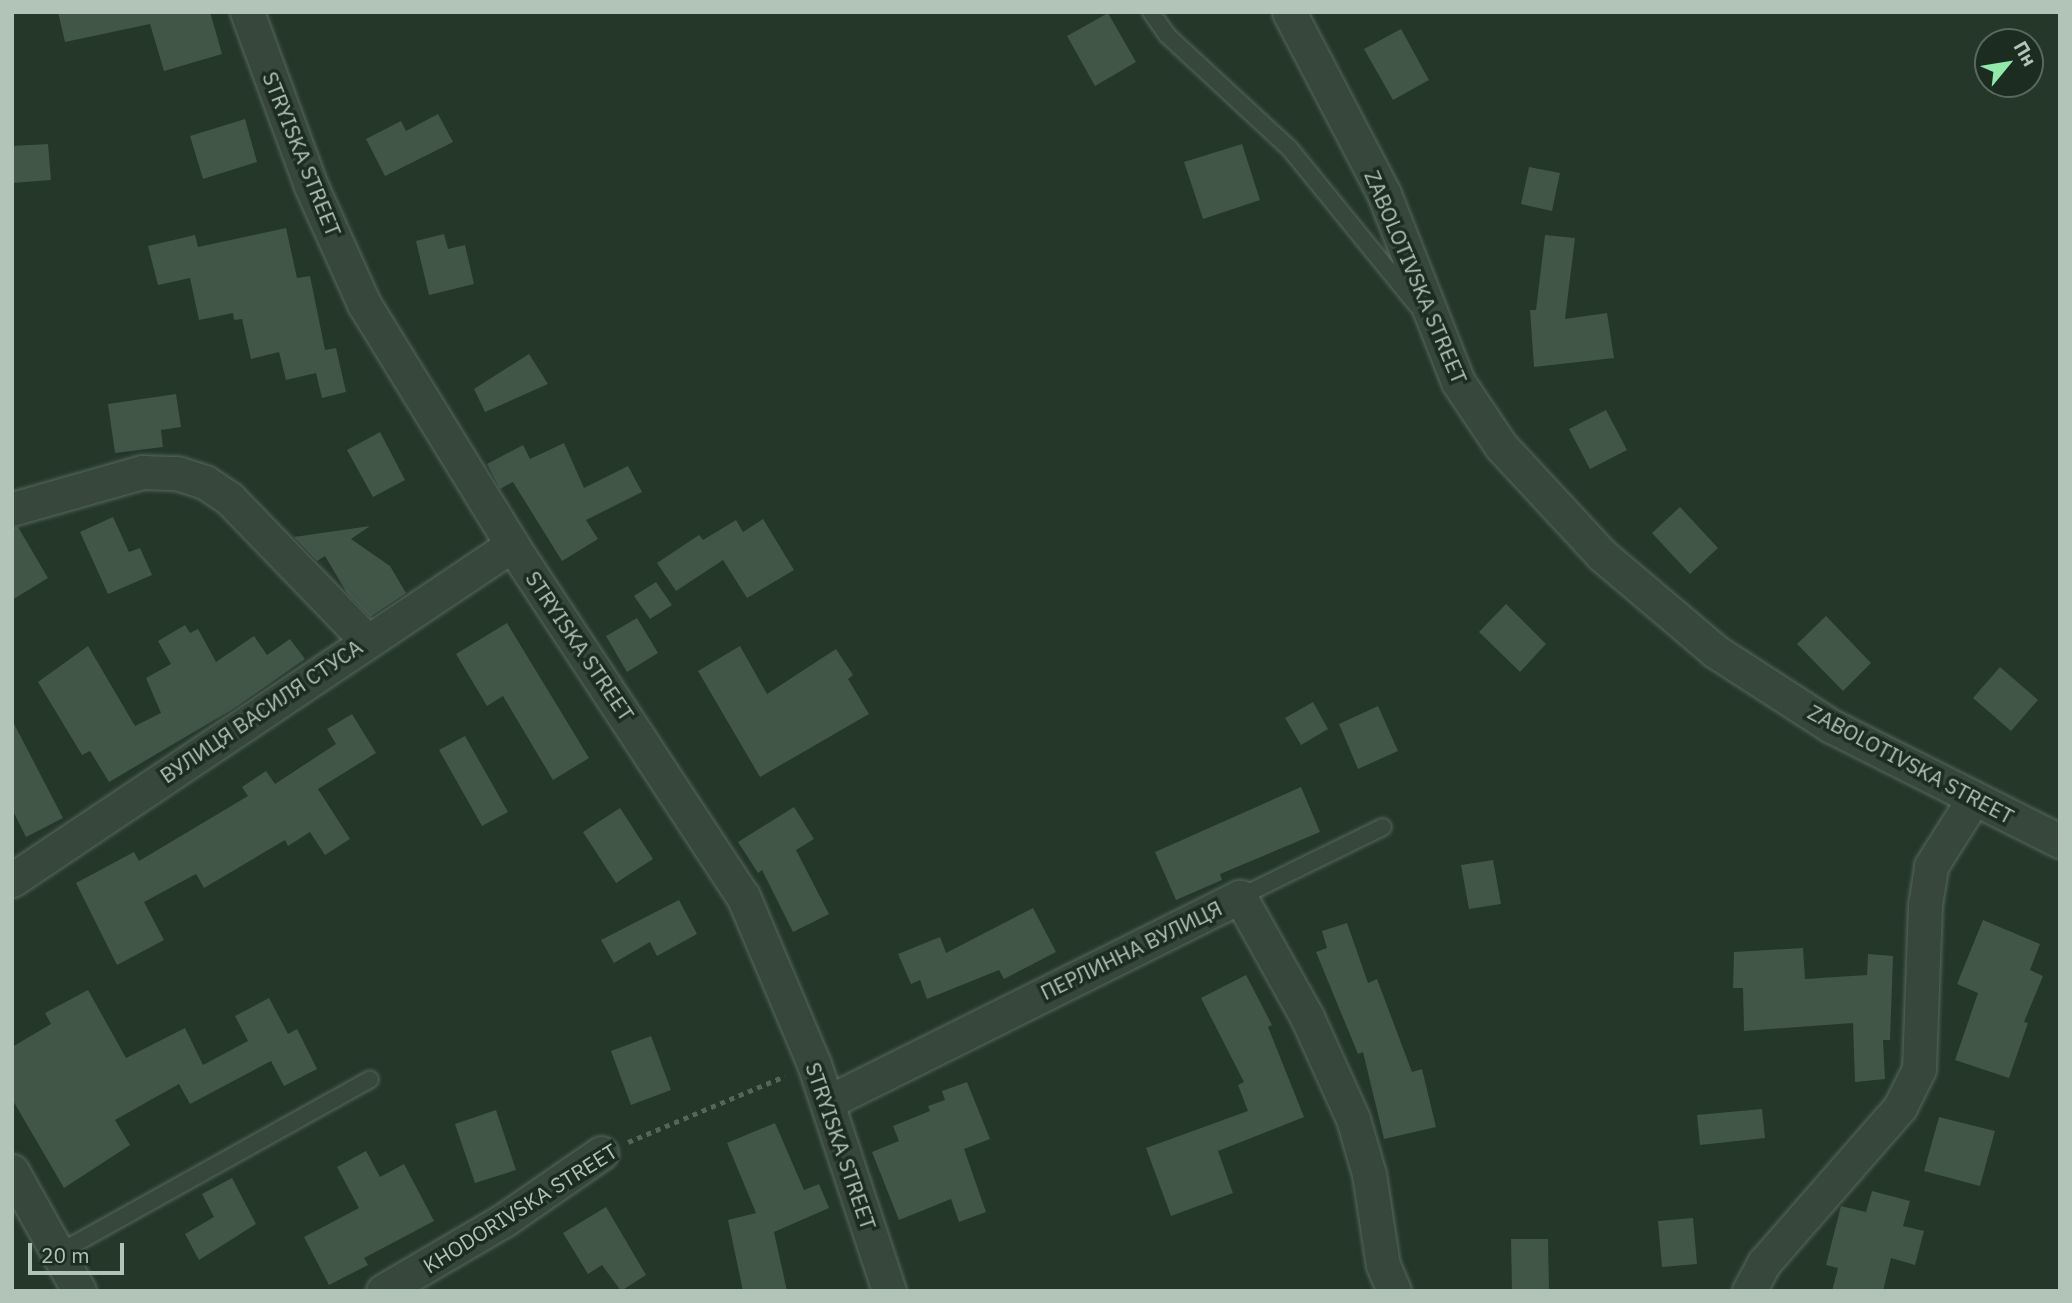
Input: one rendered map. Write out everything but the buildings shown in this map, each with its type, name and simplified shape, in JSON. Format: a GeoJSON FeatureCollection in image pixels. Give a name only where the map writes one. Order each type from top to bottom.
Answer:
{"type":"FeatureCollection","features":[{"type":"Feature","properties":{"kind":"street","name":"STRYISKA STREET"},"geometry":{"type":"LineString","coordinates":[[247,12],[311,186],[364,304],[512,544],[743,896],[828,1101],[888,1291]]}},
{"type":"Feature","properties":{"kind":"street","name":"ZABOLOTIVSKA STREET"},"geometry":{"type":"LineString","coordinates":[[1289,12],[1384,194],[1458,382],[1501,446],[1602,555],[1715,651],[1831,726],[2060,841]]}},
{"type":"Feature","properties":{"kind":"street"},"geometry":{"type":"LineString","coordinates":[[12,509],[142,472],[177,473],[205,482],[230,499],[366,640]]}},
{"type":"Feature","properties":{"kind":"street","name":"ВУЛИЦЯ ВАСИЛЯ СТУСА"},"geometry":{"type":"LineString","coordinates":[[12,880],[512,544]]}},
{"type":"Feature","properties":{"kind":"street"},"geometry":{"type":"LineString","coordinates":[[1749,1291],[1764,1263],[1900,1107],[1919,1069],[1925,905],[1931,866],[1974,798]]}},
{"type":"Feature","properties":{"kind":"street","name":"ПЕРЛИННА ВУЛИЦЯ"},"geometry":{"type":"LineString","coordinates":[[828,1101],[1240,897],[1307,1017],[1353,1119],[1369,1174],[1383,1265],[1394,1291]]}},
{"type":"Feature","properties":{"kind":"street","name":"KHODORIVSKA STREET"},"geometry":{"type":"LineString","coordinates":[[383,1291],[504,1220],[601,1153]]}},
{"type":"Feature","properties":{"kind":"street"},"geometry":{"type":"LineString","coordinates":[[12,1171],[79,1291]]}},
{"type":"Feature","properties":{"kind":"lane"},"geometry":{"type":"LineString","coordinates":[[1151,12],[1167,34],[1290,149],[1434,326]]}},
{"type":"Feature","properties":{"kind":"lane"},"geometry":{"type":"LineString","coordinates":[[1240,897],[1383,827]]}},
{"type":"Feature","properties":{"kind":"lane"},"geometry":{"type":"LineString","coordinates":[[58,1253],[370,1079]]}},
{"type":"Feature","properties":{"kind":"path","name":"KHODORIVSKA STREET"},"geometry":{"type":"LineString","coordinates":[[601,1153],[814,1064]]}}]}
